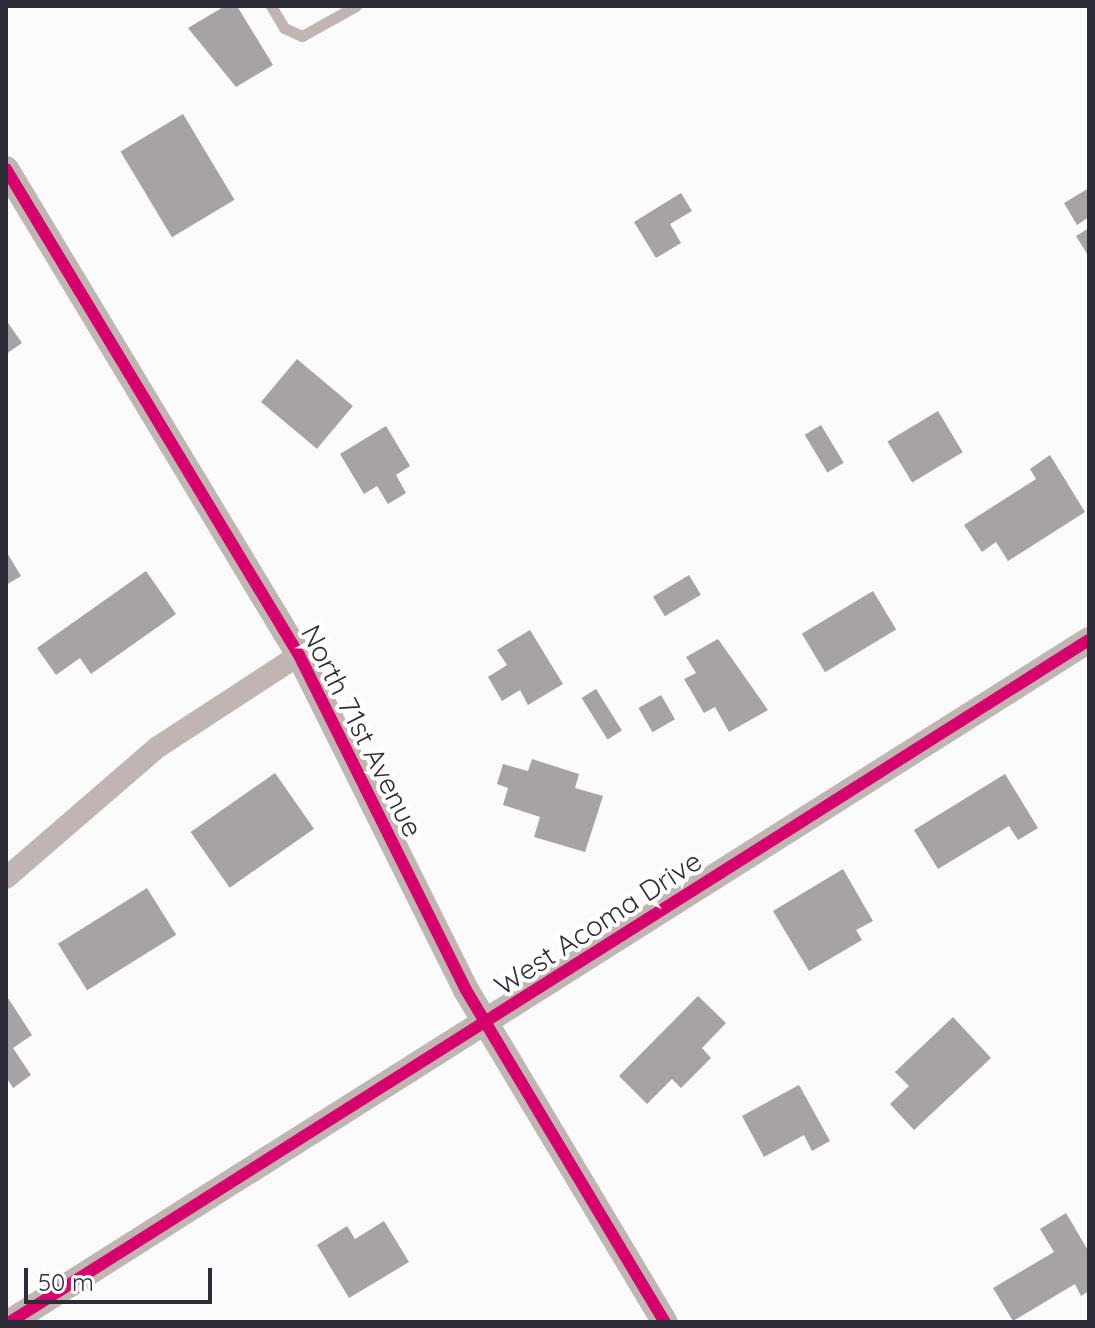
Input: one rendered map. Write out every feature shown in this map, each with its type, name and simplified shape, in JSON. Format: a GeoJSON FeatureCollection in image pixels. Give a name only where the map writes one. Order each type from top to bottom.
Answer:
{"type":"FeatureCollection","features":[{"type":"Feature","properties":{"kind":"street","name":"North 71st Avenue"},"geometry":{"type":"LineString","coordinates":[[6,169],[299,655],[485,1023],[665,1322]]}},
{"type":"Feature","properties":{"kind":"street","name":"West Acoma Drive"},"geometry":{"type":"LineString","coordinates":[[10,1322],[1089,640]]}},
{"type":"Feature","properties":{"kind":"street"},"geometry":{"type":"LineString","coordinates":[[6,878],[158,747],[299,655]]}},
{"type":"Feature","properties":{"kind":"lane"},"geometry":{"type":"LineString","coordinates":[[271,6],[284,28],[302,36],[356,6]]}},
{"type":"Feature","properties":{"kind":"building"},"geometry":{"type":"Polygon","coordinates":[[[225,6],[237,6],[273,65],[236,87],[188,28],[225,6]]]}},
{"type":"Feature","properties":{"kind":"building"},"geometry":{"type":"Polygon","coordinates":[[[183,114],[235,200],[172,237],[120,152],[183,114]]]}},
{"type":"Feature","properties":{"kind":"building"},"geometry":{"type":"Polygon","coordinates":[[[1089,188],[1089,217],[1077,225],[1064,203],[1089,188]]]}},
{"type":"Feature","properties":{"kind":"building"},"geometry":{"type":"Polygon","coordinates":[[[681,193],[692,211],[670,224],[681,243],[656,258],[634,222],[681,193]]]}},
{"type":"Feature","properties":{"kind":"building"},"geometry":{"type":"Polygon","coordinates":[[[1089,228],[1089,257],[1076,236],[1089,228]]]}},
{"type":"Feature","properties":{"kind":"building"},"geometry":{"type":"Polygon","coordinates":[[[6,320],[22,343],[6,354],[6,320]]]}},
{"type":"Feature","properties":{"kind":"building"},"geometry":{"type":"Polygon","coordinates":[[[297,359],[353,406],[317,449],[261,402],[297,359]]]}},
{"type":"Feature","properties":{"kind":"building"},"geometry":{"type":"Polygon","coordinates":[[[938,411],[963,452],[912,483],[887,441],[938,411]]]}},
{"type":"Feature","properties":{"kind":"building"},"geometry":{"type":"Polygon","coordinates":[[[821,425],[844,463],[827,473],[805,435],[821,425]]]}},
{"type":"Feature","properties":{"kind":"building"},"geometry":{"type":"Polygon","coordinates":[[[386,426],[410,466],[396,475],[406,493],[388,504],[377,486],[364,494],[340,454],[386,426]]]}},
{"type":"Feature","properties":{"kind":"building"},"geometry":{"type":"Polygon","coordinates":[[[1050,455],[1085,512],[1008,561],[996,542],[982,552],[964,525],[1036,479],[1030,469],[1050,455]]]}},
{"type":"Feature","properties":{"kind":"building"},"geometry":{"type":"Polygon","coordinates":[[[6,551],[21,576],[6,585],[6,551]]]}},
{"type":"Feature","properties":{"kind":"building"},"geometry":{"type":"Polygon","coordinates":[[[146,571],[176,614],[91,674],[80,658],[56,675],[37,648],[146,571]]]}},
{"type":"Feature","properties":{"kind":"building"},"geometry":{"type":"Polygon","coordinates":[[[689,575],[701,595],[665,616],[653,597],[689,575]]]}},
{"type":"Feature","properties":{"kind":"building"},"geometry":{"type":"Polygon","coordinates":[[[873,591],[896,630],[825,672],[802,634],[873,591]]]}},
{"type":"Feature","properties":{"kind":"building"},"geometry":{"type":"Polygon","coordinates":[[[530,630],[563,684],[528,705],[520,690],[502,701],[488,677],[507,665],[497,650],[530,630]]]}},
{"type":"Feature","properties":{"kind":"building"},"geometry":{"type":"Polygon","coordinates":[[[718,639],[768,710],[729,732],[715,707],[704,713],[684,679],[696,673],[686,657],[718,639]]]}},
{"type":"Feature","properties":{"kind":"building"},"geometry":{"type":"Polygon","coordinates":[[[596,689],[622,731],[608,740],[582,698],[596,689]]]}},
{"type":"Feature","properties":{"kind":"building"},"geometry":{"type":"Polygon","coordinates":[[[661,695],[675,719],[652,732],[638,708],[661,695]]]}},
{"type":"Feature","properties":{"kind":"building"},"geometry":{"type":"Polygon","coordinates":[[[532,759],[579,774],[575,788],[603,796],[585,852],[534,837],[540,817],[503,805],[508,788],[497,784],[503,764],[528,771],[532,759]]]}},
{"type":"Feature","properties":{"kind":"building"},"geometry":{"type":"Polygon","coordinates":[[[275,773],[314,829],[230,888],[191,832],[275,773]]]}},
{"type":"Feature","properties":{"kind":"building"},"geometry":{"type":"Polygon","coordinates":[[[1005,774],[1038,828],[1018,840],[1009,826],[938,869],[914,830],[1005,774]]]}},
{"type":"Feature","properties":{"kind":"building"},"geometry":{"type":"Polygon","coordinates":[[[843,869],[873,921],[856,930],[862,940],[809,971],[773,911],[843,869]]]}},
{"type":"Feature","properties":{"kind":"building"},"geometry":{"type":"Polygon","coordinates":[[[147,888],[176,935],[87,990],[58,944],[147,888]]]}},
{"type":"Feature","properties":{"kind":"building"},"geometry":{"type":"Polygon","coordinates":[[[6,995],[32,1035],[13,1048],[31,1075],[13,1088],[6,1077],[6,995]]]}},
{"type":"Feature","properties":{"kind":"building"},"geometry":{"type":"Polygon","coordinates":[[[698,996],[726,1023],[702,1048],[711,1058],[681,1088],[672,1079],[647,1104],[619,1076],[698,996]]]}},
{"type":"Feature","properties":{"kind":"building"},"geometry":{"type":"Polygon","coordinates":[[[953,1017],[991,1058],[914,1130],[890,1104],[909,1086],[895,1072],[953,1017]]]}},
{"type":"Feature","properties":{"kind":"building"},"geometry":{"type":"Polygon","coordinates":[[[799,1085],[830,1141],[812,1151],[804,1135],[764,1157],[742,1116],[799,1085]]]}},
{"type":"Feature","properties":{"kind":"building"},"geometry":{"type":"Polygon","coordinates":[[[1066,1213],[1089,1252],[1089,1291],[1081,1296],[1075,1284],[1013,1321],[993,1288],[1054,1252],[1040,1229],[1066,1213]]]}},
{"type":"Feature","properties":{"kind":"building"},"geometry":{"type":"Polygon","coordinates":[[[384,1221],[409,1262],[349,1298],[317,1245],[347,1226],[355,1239],[384,1221]]]}},
{"type":"Feature","properties":{"kind":"cycle path"},"geometry":{"type":"LineString","coordinates":[[6,169],[299,655],[466,990],[665,1322]]}},
{"type":"Feature","properties":{"kind":"cycle path"},"geometry":{"type":"LineString","coordinates":[[10,1322],[1089,640]]}}]}
